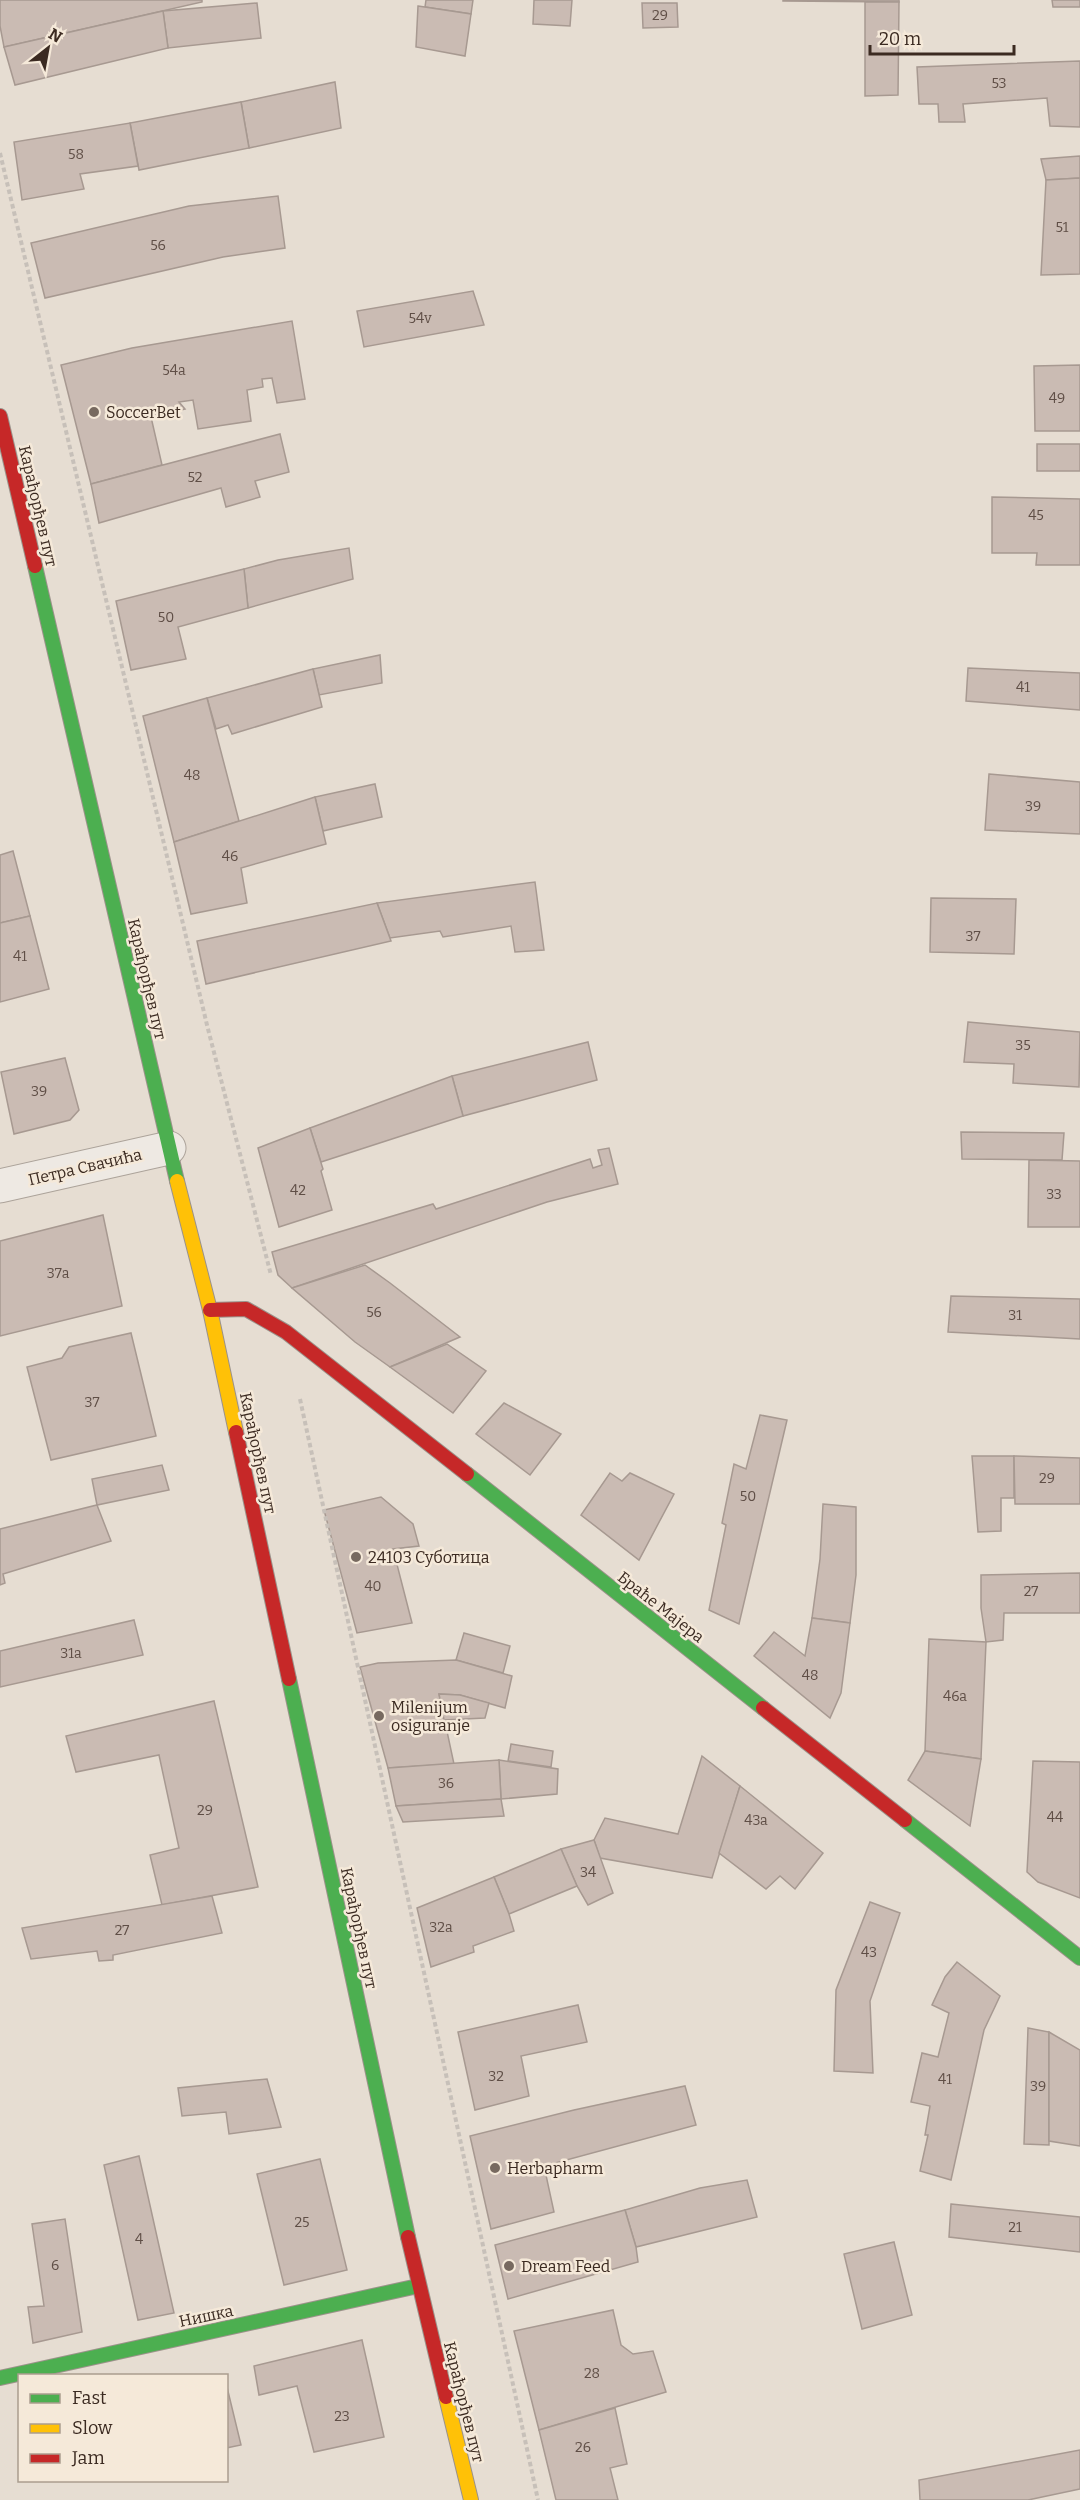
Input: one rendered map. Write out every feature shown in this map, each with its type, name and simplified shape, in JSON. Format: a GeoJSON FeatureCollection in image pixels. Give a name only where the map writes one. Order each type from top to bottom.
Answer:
{"type":"FeatureCollection","features":[{"type":"Feature","properties":{"kind":"main road","name":"Карађорђев пут"},"geometry":{"type":"LineString","coordinates":[[0,416],[169,1148],[210,1310],[418,2286],[471,2500]]}},
{"type":"Feature","properties":{"kind":"main road","name":"Браће Мајера"},"geometry":{"type":"LineString","coordinates":[[210,1310],[246,1310],[286,1332],[1080,1958]]}},
{"type":"Feature","properties":{"kind":"main road","name":"Нишка"},"geometry":{"type":"LineString","coordinates":[[18,2374],[418,2286]]}},
{"type":"Feature","properties":{"kind":"main road","name":"Нишка"},"geometry":{"type":"LineString","coordinates":[[0,2378],[18,2374]]}},
{"type":"Feature","properties":{"kind":"street","name":"Петра Свачића"},"geometry":{"type":"LineString","coordinates":[[0,1186],[169,1148]]}},
{"type":"Feature","properties":{"kind":"path"},"geometry":{"type":"LineString","coordinates":[[0,153],[207,1025],[286,1332],[538,2500]]}},
{"type":"Feature","properties":{"kind":"building"},"geometry":{"type":"Polygon","coordinates":[[[0,0],[202,0],[202,2],[4,47],[0,26],[0,0]]]}},
{"type":"Feature","properties":{"kind":"building"},"geometry":{"type":"Polygon","coordinates":[[[426,0],[473,0],[471,14],[425,7],[426,0]]]}},
{"type":"Feature","properties":{"kind":"building"},"geometry":{"type":"Polygon","coordinates":[[[534,0],[572,0],[570,26],[533,24],[534,0]]]}},
{"type":"Feature","properties":{"kind":"building"},"geometry":{"type":"Polygon","coordinates":[[[899,0],[899,2],[783,1],[899,0]]]}},
{"type":"Feature","properties":{"kind":"building"},"geometry":{"type":"Polygon","coordinates":[[[1052,0],[1080,0],[1080,7],[1053,7],[1052,0]]]}},
{"type":"Feature","properties":{"kind":"building"},"geometry":{"type":"Polygon","coordinates":[[[865,2],[899,2],[898,95],[865,96],[865,2]]]}},
{"type":"Feature","properties":{"kind":"building"},"geometry":{"type":"Polygon","coordinates":[[[257,3],[261,38],[168,48],[163,11],[257,3]]]}},
{"type":"Feature","properties":{"kind":"building"},"geometry":{"type":"Polygon","coordinates":[[[642,3],[677,3],[678,27],[643,28],[642,3]]]}},
{"type":"Feature","properties":{"kind":"building"},"geometry":{"type":"Polygon","coordinates":[[[418,6],[471,14],[465,56],[416,47],[418,6]]]}},
{"type":"Feature","properties":{"kind":"building"},"geometry":{"type":"Polygon","coordinates":[[[163,11],[168,48],[15,85],[4,47],[163,11]]]}},
{"type":"Feature","properties":{"kind":"building"},"geometry":{"type":"Polygon","coordinates":[[[1080,61],[1080,127],[1050,126],[1047,98],[963,104],[965,122],[939,122],[938,104],[919,104],[917,67],[1080,61]]]}},
{"type":"Feature","properties":{"kind":"building"},"geometry":{"type":"Polygon","coordinates":[[[335,82],[341,128],[249,148],[241,102],[335,82]]]}},
{"type":"Feature","properties":{"kind":"building"},"geometry":{"type":"Polygon","coordinates":[[[241,102],[249,148],[139,170],[130,123],[241,102]]]}},
{"type":"Feature","properties":{"kind":"building"},"geometry":{"type":"Polygon","coordinates":[[[130,123],[138,166],[80,174],[84,189],[22,200],[14,142],[130,123]]]}},
{"type":"Feature","properties":{"kind":"building"},"geometry":{"type":"Polygon","coordinates":[[[1080,156],[1080,178],[1046,180],[1041,159],[1080,156]]]}},
{"type":"Feature","properties":{"kind":"building"},"geometry":{"type":"Polygon","coordinates":[[[1080,178],[1080,274],[1041,275],[1046,180],[1080,178]]]}},
{"type":"Feature","properties":{"kind":"building"},"geometry":{"type":"Polygon","coordinates":[[[278,196],[285,248],[223,257],[45,298],[31,243],[189,206],[278,196]]]}},
{"type":"Feature","properties":{"kind":"building"},"geometry":{"type":"Polygon","coordinates":[[[473,291],[484,325],[364,347],[357,311],[473,291]]]}},
{"type":"Feature","properties":{"kind":"building"},"geometry":{"type":"Polygon","coordinates":[[[292,321],[305,399],[277,403],[272,378],[262,379],[263,387],[247,390],[251,421],[198,429],[193,400],[179,402],[185,409],[151,417],[162,465],[91,484],[61,365],[132,348],[292,321]]]}},
{"type":"Feature","properties":{"kind":"building"},"geometry":{"type":"Polygon","coordinates":[[[1080,365],[1080,431],[1035,431],[1034,366],[1080,365]]]}},
{"type":"Feature","properties":{"kind":"building"},"geometry":{"type":"Polygon","coordinates":[[[280,434],[289,472],[255,481],[260,497],[226,507],[221,488],[99,523],[91,484],[280,434]]]}},
{"type":"Feature","properties":{"kind":"building"},"geometry":{"type":"Polygon","coordinates":[[[1037,444],[1080,444],[1080,471],[1037,471],[1037,444]]]}},
{"type":"Feature","properties":{"kind":"building"},"geometry":{"type":"Polygon","coordinates":[[[992,497],[1080,499],[1080,565],[1036,565],[1037,553],[992,553],[992,497]]]}},
{"type":"Feature","properties":{"kind":"building"},"geometry":{"type":"Polygon","coordinates":[[[349,548],[353,579],[248,608],[244,569],[278,560],[349,548]]]}},
{"type":"Feature","properties":{"kind":"building"},"geometry":{"type":"Polygon","coordinates":[[[244,569],[248,608],[178,627],[186,659],[131,670],[116,601],[244,569]]]}},
{"type":"Feature","properties":{"kind":"building"},"geometry":{"type":"Polygon","coordinates":[[[380,655],[382,683],[319,695],[313,669],[380,655]]]}},
{"type":"Feature","properties":{"kind":"building"},"geometry":{"type":"Polygon","coordinates":[[[968,668],[1080,673],[1080,710],[966,701],[968,668]]]}},
{"type":"Feature","properties":{"kind":"building"},"geometry":{"type":"Polygon","coordinates":[[[313,669],[322,707],[232,734],[228,725],[216,729],[207,698],[313,669]]]}},
{"type":"Feature","properties":{"kind":"building"},"geometry":{"type":"Polygon","coordinates":[[[207,698],[239,821],[174,842],[143,716],[207,698]]]}},
{"type":"Feature","properties":{"kind":"building"},"geometry":{"type":"Polygon","coordinates":[[[989,774],[1080,782],[1080,834],[985,830],[989,774]]]}},
{"type":"Feature","properties":{"kind":"building"},"geometry":{"type":"Polygon","coordinates":[[[375,784],[382,817],[323,831],[315,797],[375,784]]]}},
{"type":"Feature","properties":{"kind":"building"},"geometry":{"type":"Polygon","coordinates":[[[315,797],[326,844],[241,868],[247,903],[191,914],[174,842],[315,797]]]}},
{"type":"Feature","properties":{"kind":"building"},"geometry":{"type":"Polygon","coordinates":[[[13,851],[30,916],[0,923],[0,855],[13,851]]]}},
{"type":"Feature","properties":{"kind":"building"},"geometry":{"type":"Polygon","coordinates":[[[535,882],[544,950],[515,952],[511,926],[443,937],[440,931],[390,938],[377,903],[535,882]]]}},
{"type":"Feature","properties":{"kind":"building"},"geometry":{"type":"Polygon","coordinates":[[[931,898],[1016,899],[1014,954],[930,952],[931,898]]]}},
{"type":"Feature","properties":{"kind":"building"},"geometry":{"type":"Polygon","coordinates":[[[377,903],[391,941],[206,984],[197,941],[377,903]]]}},
{"type":"Feature","properties":{"kind":"building"},"geometry":{"type":"Polygon","coordinates":[[[30,916],[49,989],[0,1002],[0,923],[30,916]]]}},
{"type":"Feature","properties":{"kind":"building"},"geometry":{"type":"Polygon","coordinates":[[[968,1022],[1080,1032],[1079,1087],[1013,1083],[1014,1064],[964,1062],[968,1022]]]}},
{"type":"Feature","properties":{"kind":"building"},"geometry":{"type":"Polygon","coordinates":[[[588,1042],[597,1080],[463,1116],[452,1076],[588,1042]]]}},
{"type":"Feature","properties":{"kind":"building"},"geometry":{"type":"Polygon","coordinates":[[[65,1058],[79,1110],[70,1120],[14,1134],[1,1072],[65,1058]]]}},
{"type":"Feature","properties":{"kind":"building"},"geometry":{"type":"Polygon","coordinates":[[[452,1076],[463,1116],[321,1162],[310,1128],[452,1076]]]}},
{"type":"Feature","properties":{"kind":"building"},"geometry":{"type":"Polygon","coordinates":[[[310,1128],[323,1169],[321,1171],[332,1210],[279,1227],[258,1148],[310,1128]]]}},
{"type":"Feature","properties":{"kind":"building"},"geometry":{"type":"Polygon","coordinates":[[[961,1132],[1064,1133],[1062,1160],[962,1159],[961,1132]]]}},
{"type":"Feature","properties":{"kind":"building"},"geometry":{"type":"Polygon","coordinates":[[[609,1148],[618,1184],[547,1202],[292,1288],[278,1275],[272,1252],[433,1204],[436,1209],[590,1159],[593,1168],[602,1165],[598,1150],[609,1148]]]}},
{"type":"Feature","properties":{"kind":"building"},"geometry":{"type":"Polygon","coordinates":[[[1029,1160],[1080,1161],[1080,1227],[1028,1227],[1029,1160]]]}},
{"type":"Feature","properties":{"kind":"building"},"geometry":{"type":"Polygon","coordinates":[[[103,1215],[122,1306],[0,1336],[0,1241],[103,1215]]]}},
{"type":"Feature","properties":{"kind":"building"},"geometry":{"type":"Polygon","coordinates":[[[365,1265],[460,1337],[390,1367],[355,1342],[292,1288],[365,1265]]]}},
{"type":"Feature","properties":{"kind":"building"},"geometry":{"type":"Polygon","coordinates":[[[951,1296],[1080,1299],[1080,1339],[948,1332],[951,1296]]]}},
{"type":"Feature","properties":{"kind":"building"},"geometry":{"type":"Polygon","coordinates":[[[131,1333],[156,1436],[51,1460],[27,1367],[62,1358],[69,1347],[131,1333]]]}},
{"type":"Feature","properties":{"kind":"building"},"geometry":{"type":"Polygon","coordinates":[[[447,1344],[486,1371],[453,1413],[390,1367],[447,1344]]]}},
{"type":"Feature","properties":{"kind":"building"},"geometry":{"type":"Polygon","coordinates":[[[504,1403],[561,1434],[530,1475],[476,1434],[504,1403]]]}},
{"type":"Feature","properties":{"kind":"building"},"geometry":{"type":"Polygon","coordinates":[[[760,1415],[787,1420],[739,1624],[709,1610],[726,1525],[722,1523],[734,1464],[746,1469],[760,1415]]]}},
{"type":"Feature","properties":{"kind":"building"},"geometry":{"type":"Polygon","coordinates":[[[972,1456],[1014,1456],[1014,1498],[1001,1498],[1001,1531],[978,1532],[972,1456]]]}},
{"type":"Feature","properties":{"kind":"building"},"geometry":{"type":"Polygon","coordinates":[[[1014,1456],[1080,1458],[1080,1504],[1015,1504],[1014,1456]]]}},
{"type":"Feature","properties":{"kind":"building"},"geometry":{"type":"Polygon","coordinates":[[[162,1465],[169,1490],[97,1505],[92,1479],[162,1465]]]}},
{"type":"Feature","properties":{"kind":"building"},"geometry":{"type":"Polygon","coordinates":[[[610,1473],[622,1481],[630,1473],[674,1494],[639,1560],[581,1515],[610,1473]]]}},
{"type":"Feature","properties":{"kind":"building"},"geometry":{"type":"Polygon","coordinates":[[[381,1497],[413,1524],[419,1546],[393,1549],[412,1623],[357,1633],[324,1510],[381,1497]]]}},
{"type":"Feature","properties":{"kind":"building"},"geometry":{"type":"Polygon","coordinates":[[[823,1504],[856,1507],[856,1575],[850,1623],[812,1618],[820,1559],[823,1504]]]}},
{"type":"Feature","properties":{"kind":"building"},"geometry":{"type":"Polygon","coordinates":[[[97,1505],[111,1541],[3,1574],[5,1583],[0,1585],[0,1529],[97,1505]]]}},
{"type":"Feature","properties":{"kind":"building"},"geometry":{"type":"Polygon","coordinates":[[[1080,1573],[1080,1613],[1004,1613],[1003,1640],[986,1642],[981,1608],[981,1575],[1080,1573]]]}},
{"type":"Feature","properties":{"kind":"building"},"geometry":{"type":"Polygon","coordinates":[[[812,1618],[850,1623],[841,1693],[830,1718],[754,1656],[774,1632],[805,1656],[812,1618]]]}},
{"type":"Feature","properties":{"kind":"building"},"geometry":{"type":"Polygon","coordinates":[[[134,1620],[143,1655],[0,1687],[0,1651],[134,1620]]]}},
{"type":"Feature","properties":{"kind":"building"},"geometry":{"type":"Polygon","coordinates":[[[464,1633],[510,1646],[503,1673],[456,1660],[464,1633]]]}},
{"type":"Feature","properties":{"kind":"building"},"geometry":{"type":"Polygon","coordinates":[[[929,1639],[986,1642],[981,1759],[925,1751],[929,1639]]]}},
{"type":"Feature","properties":{"kind":"building"},"geometry":{"type":"Polygon","coordinates":[[[456,1660],[512,1676],[505,1708],[460,1695],[439,1694],[454,1764],[388,1768],[360,1667],[378,1663],[456,1660]]]}},
{"type":"Feature","properties":{"kind":"building"},"geometry":{"type":"Polygon","coordinates":[[[439,1694],[460,1695],[489,1703],[485,1718],[444,1720],[439,1694]]]}},
{"type":"Feature","properties":{"kind":"building"},"geometry":{"type":"Polygon","coordinates":[[[214,1701],[258,1887],[162,1905],[150,1855],[179,1848],[159,1755],[76,1772],[66,1736],[214,1701]]]}},
{"type":"Feature","properties":{"kind":"building"},"geometry":{"type":"Polygon","coordinates":[[[511,1744],[553,1751],[551,1767],[508,1761],[511,1744]]]}},
{"type":"Feature","properties":{"kind":"building"},"geometry":{"type":"Polygon","coordinates":[[[925,1751],[981,1759],[970,1826],[908,1780],[925,1751]]]}},
{"type":"Feature","properties":{"kind":"building"},"geometry":{"type":"Polygon","coordinates":[[[702,1756],[740,1786],[712,1878],[600,1858],[594,1840],[605,1818],[678,1834],[702,1756]]]}},
{"type":"Feature","properties":{"kind":"building"},"geometry":{"type":"Polygon","coordinates":[[[499,1760],[558,1769],[557,1794],[501,1799],[499,1760]]]}},
{"type":"Feature","properties":{"kind":"building"},"geometry":{"type":"Polygon","coordinates":[[[499,1760],[501,1799],[396,1806],[388,1768],[499,1760]]]}},
{"type":"Feature","properties":{"kind":"building"},"geometry":{"type":"Polygon","coordinates":[[[1033,1761],[1080,1762],[1080,1898],[1038,1882],[1027,1872],[1033,1761]]]}},
{"type":"Feature","properties":{"kind":"building"},"geometry":{"type":"Polygon","coordinates":[[[740,1786],[823,1853],[795,1889],[780,1876],[766,1889],[719,1853],[740,1786]]]}},
{"type":"Feature","properties":{"kind":"building"},"geometry":{"type":"Polygon","coordinates":[[[501,1799],[504,1816],[403,1822],[396,1806],[501,1799]]]}},
{"type":"Feature","properties":{"kind":"building"},"geometry":{"type":"Polygon","coordinates":[[[594,1840],[613,1893],[588,1905],[561,1849],[594,1840]]]}},
{"type":"Feature","properties":{"kind":"building"},"geometry":{"type":"Polygon","coordinates":[[[561,1849],[577,1886],[509,1914],[494,1877],[561,1849]]]}},
{"type":"Feature","properties":{"kind":"building"},"geometry":{"type":"Polygon","coordinates":[[[494,1877],[514,1931],[473,1946],[474,1952],[431,1967],[417,1908],[494,1877]]]}},
{"type":"Feature","properties":{"kind":"building"},"geometry":{"type":"Polygon","coordinates":[[[212,1896],[222,1933],[113,1955],[113,1960],[99,1961],[97,1951],[31,1959],[22,1928],[212,1896]]]}},
{"type":"Feature","properties":{"kind":"building"},"geometry":{"type":"Polygon","coordinates":[[[870,1902],[900,1913],[870,2001],[873,2073],[834,2071],[836,1990],[870,1902]]]}},
{"type":"Feature","properties":{"kind":"building"},"geometry":{"type":"Polygon","coordinates":[[[957,1962],[1000,1996],[984,2030],[951,2180],[920,2171],[928,2135],[925,2135],[930,2106],[911,2102],[922,2053],[938,2057],[949,2013],[932,2005],[945,1977],[957,1962]]]}},
{"type":"Feature","properties":{"kind":"building"},"geometry":{"type":"Polygon","coordinates":[[[578,2005],[587,2042],[521,2056],[529,2096],[475,2110],[458,2032],[578,2005]]]}},
{"type":"Feature","properties":{"kind":"building"},"geometry":{"type":"Polygon","coordinates":[[[1028,2028],[1049,2032],[1049,2145],[1024,2144],[1028,2028]]]}},
{"type":"Feature","properties":{"kind":"building"},"geometry":{"type":"Polygon","coordinates":[[[1049,2032],[1080,2050],[1080,2146],[1049,2141],[1049,2032]]]}},
{"type":"Feature","properties":{"kind":"building"},"geometry":{"type":"Polygon","coordinates":[[[267,2079],[281,2127],[229,2134],[226,2112],[182,2116],[178,2088],[267,2079]]]}},
{"type":"Feature","properties":{"kind":"building"},"geometry":{"type":"Polygon","coordinates":[[[685,2086],[696,2125],[544,2166],[554,2212],[491,2229],[470,2136],[685,2086]]]}},
{"type":"Feature","properties":{"kind":"building"},"geometry":{"type":"Polygon","coordinates":[[[139,2156],[174,2313],[138,2320],[104,2165],[139,2156]]]}},
{"type":"Feature","properties":{"kind":"building"},"geometry":{"type":"Polygon","coordinates":[[[320,2159],[347,2270],[284,2285],[257,2174],[320,2159]]]}},
{"type":"Feature","properties":{"kind":"building"},"geometry":{"type":"Polygon","coordinates":[[[747,2180],[757,2217],[636,2247],[625,2210],[700,2188],[747,2180]]]}},
{"type":"Feature","properties":{"kind":"building"},"geometry":{"type":"Polygon","coordinates":[[[951,2204],[1080,2217],[1080,2252],[949,2237],[951,2204]]]}},
{"type":"Feature","properties":{"kind":"building"},"geometry":{"type":"Polygon","coordinates":[[[625,2210],[638,2262],[508,2299],[495,2245],[625,2210]]]}},
{"type":"Feature","properties":{"kind":"building"},"geometry":{"type":"Polygon","coordinates":[[[65,2219],[82,2332],[33,2343],[28,2307],[44,2306],[32,2224],[65,2219]]]}},
{"type":"Feature","properties":{"kind":"building"},"geometry":{"type":"Polygon","coordinates":[[[894,2242],[912,2315],[862,2329],[844,2254],[894,2242]]]}},
{"type":"Feature","properties":{"kind":"building"},"geometry":{"type":"Polygon","coordinates":[[[613,2310],[621,2345],[633,2354],[653,2351],[666,2392],[539,2430],[514,2331],[613,2310]]]}},
{"type":"Feature","properties":{"kind":"building"},"geometry":{"type":"Polygon","coordinates":[[[362,2340],[384,2437],[314,2452],[297,2386],[259,2395],[254,2366],[362,2340]]]}},
{"type":"Feature","properties":{"kind":"building"},"geometry":{"type":"Polygon","coordinates":[[[228,2391],[241,2445],[228,2448],[228,2391]]]}},
{"type":"Feature","properties":{"kind":"building"},"geometry":{"type":"Polygon","coordinates":[[[615,2408],[627,2464],[610,2468],[618,2500],[556,2500],[539,2430],[615,2408]]]}},
{"type":"Feature","properties":{"kind":"building"},"geometry":{"type":"Polygon","coordinates":[[[1080,2450],[1080,2489],[1028,2500],[920,2500],[919,2480],[1080,2450]]]}},
{"type":"Feature","properties":{"kind":"traffic: fast"},"geometry":{"type":"LineString","coordinates":[[35,566],[177,1181]]}},
{"type":"Feature","properties":{"kind":"traffic: fast"},"geometry":{"type":"LineString","coordinates":[[467,1474],[763,1708]]}},
{"type":"Feature","properties":{"kind":"traffic: fast"},"geometry":{"type":"LineString","coordinates":[[289,1679],[408,2237]]}},
{"type":"Feature","properties":{"kind":"traffic: fast"},"geometry":{"type":"LineString","coordinates":[[905,1820],[1080,1958]]}},
{"type":"Feature","properties":{"kind":"traffic: fast"},"geometry":{"type":"LineString","coordinates":[[18,2374],[418,2286]]}},
{"type":"Feature","properties":{"kind":"traffic: fast"},"geometry":{"type":"LineString","coordinates":[[0,2378],[18,2374]]}},
{"type":"Feature","properties":{"kind":"traffic: slow"},"geometry":{"type":"LineString","coordinates":[[177,1181],[210,1310],[236,1432]]}},
{"type":"Feature","properties":{"kind":"traffic: slow"},"geometry":{"type":"LineString","coordinates":[[446,2397],[471,2500]]}},
{"type":"Feature","properties":{"kind":"traffic: jam"},"geometry":{"type":"LineString","coordinates":[[0,416],[35,566]]}},
{"type":"Feature","properties":{"kind":"traffic: jam"},"geometry":{"type":"LineString","coordinates":[[210,1310],[246,1309],[286,1332],[467,1474]]}},
{"type":"Feature","properties":{"kind":"traffic: jam"},"geometry":{"type":"LineString","coordinates":[[236,1432],[289,1679]]}},
{"type":"Feature","properties":{"kind":"traffic: jam"},"geometry":{"type":"LineString","coordinates":[[763,1708],[905,1820]]}},
{"type":"Feature","properties":{"kind":"traffic: jam"},"geometry":{"type":"LineString","coordinates":[[408,2237],[446,2397]]}},
{"type":"Feature","properties":{"kind":"place","name":"SoccerBet"},"geometry":{"type":"Point","coordinates":[94,412]}},
{"type":"Feature","properties":{"kind":"place","name":"24103 Суботица"},"geometry":{"type":"Point","coordinates":[356,1557]}},
{"type":"Feature","properties":{"kind":"place","name":"Milenijum osiguranje"},"geometry":{"type":"Point","coordinates":[379,1716]}},
{"type":"Feature","properties":{"kind":"place","name":"Herbapharm"},"geometry":{"type":"Point","coordinates":[495,2168]}},
{"type":"Feature","properties":{"kind":"place","name":"Dream Feed"},"geometry":{"type":"Point","coordinates":[509,2266]}}]}
